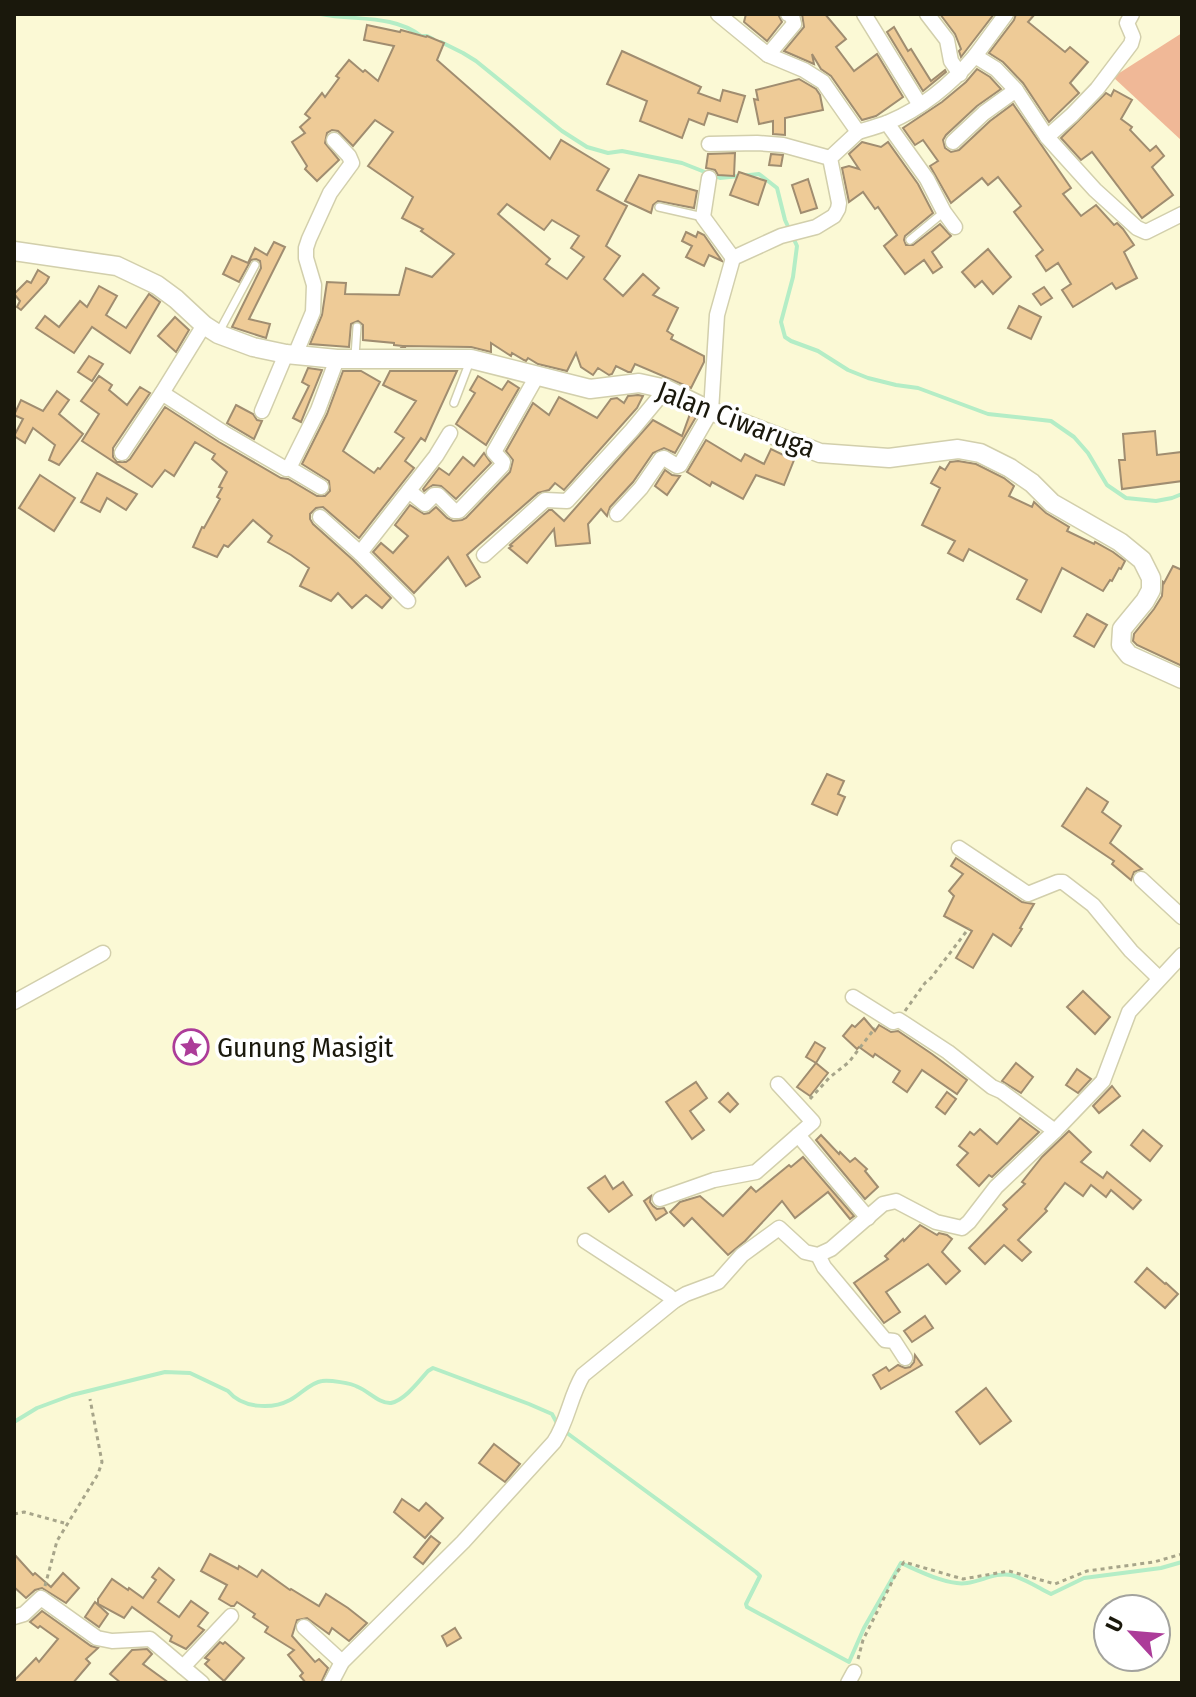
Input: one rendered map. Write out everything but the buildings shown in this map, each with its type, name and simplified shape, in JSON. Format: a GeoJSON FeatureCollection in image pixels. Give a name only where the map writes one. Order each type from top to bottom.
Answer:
{"type":"FeatureCollection","features":[{"type":"Feature","properties":{"kind":"street"},"geometry":{"type":"LineString","coordinates":[[718,14],[768,55],[823,82],[858,132]]}},
{"type":"Feature","properties":{"kind":"street"},"geometry":{"type":"LineString","coordinates":[[768,55],[794,24],[792,16],[788,14]]}},
{"type":"Feature","properties":{"kind":"street"},"geometry":{"type":"LineString","coordinates":[[864,14],[920,105]]}},
{"type":"Feature","properties":{"kind":"street"},"geometry":{"type":"LineString","coordinates":[[927,14],[947,40],[951,61],[960,74]]}},
{"type":"Feature","properties":{"kind":"street"},"geometry":{"type":"LineString","coordinates":[[830,158],[858,132],[887,123],[920,105],[960,74],[1006,14]]}},
{"type":"Feature","properties":{"kind":"street"},"geometry":{"type":"LineString","coordinates":[[1047,137],[1097,89],[1131,44],[1133,37],[1127,23],[1132,14]]}},
{"type":"Feature","properties":{"kind":"street"},"geometry":{"type":"LineString","coordinates":[[975,56],[996,69],[1016,90],[1047,137],[1095,190],[1137,228],[1146,232],[1182,214]]}},
{"type":"Feature","properties":{"kind":"street"},"geometry":{"type":"LineString","coordinates":[[953,142],[978,118],[1016,90]]}},
{"type":"Feature","properties":{"kind":"street"},"geometry":{"type":"LineString","coordinates":[[887,123],[927,179],[955,227]]}},
{"type":"Feature","properties":{"kind":"street"},"geometry":{"type":"LineString","coordinates":[[262,411],[313,312],[314,285],[306,248],[330,193],[352,163],[334,140]]}},
{"type":"Feature","properties":{"kind":"street"},"geometry":{"type":"LineString","coordinates":[[709,144],[783,145],[830,158]]}},
{"type":"Feature","properties":{"kind":"street"},"geometry":{"type":"LineString","coordinates":[[617,514],[641,488],[661,459],[680,465],[711,411],[717,315],[733,258],[781,236],[816,227],[834,216],[839,203],[830,158]]}},
{"type":"Feature","properties":{"kind":"street"},"geometry":{"type":"LineString","coordinates":[[709,178],[703,217],[733,258]]}},
{"type":"Feature","properties":{"kind":"street","name":"Jalan Ciwaruga"},"geometry":{"type":"LineString","coordinates":[[14,251],[117,266],[157,285],[211,330],[253,347],[346,359],[471,359],[590,389],[639,383],[666,389],[711,411],[820,453],[889,458],[958,449],[980,453],[1010,468],[1032,483],[1052,503],[1120,542],[1142,560],[1151,578],[1151,590],[1122,629],[1121,645],[1129,655],[1182,679]]}},
{"type":"Feature","properties":{"kind":"street"},"geometry":{"type":"LineString","coordinates":[[122,453],[162,393],[211,330]]}},
{"type":"Feature","properties":{"kind":"street"},"geometry":{"type":"LineString","coordinates":[[289,468],[346,359]]}},
{"type":"Feature","properties":{"kind":"street"},"geometry":{"type":"LineString","coordinates":[[409,491],[425,504],[438,495],[454,511],[459,511],[502,466],[503,462],[494,452],[537,376]]}},
{"type":"Feature","properties":{"kind":"street"},"geometry":{"type":"LineString","coordinates":[[484,555],[545,500],[567,501],[666,389]]}},
{"type":"Feature","properties":{"kind":"street"},"geometry":{"type":"LineString","coordinates":[[162,393],[224,433],[321,487]]}},
{"type":"Feature","properties":{"kind":"street"},"geometry":{"type":"LineString","coordinates":[[360,553],[436,456],[450,433]]}},
{"type":"Feature","properties":{"kind":"street"},"geometry":{"type":"LineString","coordinates":[[320,517],[408,601]]}},
{"type":"Feature","properties":{"kind":"street"},"geometry":{"type":"LineString","coordinates":[[959,848],[1028,894],[1063,882],[1093,905],[1131,951],[1159,978]]}},
{"type":"Feature","properties":{"kind":"street"},"geometry":{"type":"LineString","coordinates":[[1141,879],[1182,917]]}},
{"type":"Feature","properties":{"kind":"street"},"geometry":{"type":"LineString","coordinates":[[14,1002],[103,953]]}},
{"type":"Feature","properties":{"kind":"street"},"geometry":{"type":"LineString","coordinates":[[335,1681],[342,1662],[463,1542],[554,1442],[563,1429],[583,1375],[674,1301],[718,1282],[742,1255],[779,1228],[805,1252],[818,1255],[831,1249],[883,1204],[896,1201],[936,1222],[962,1228],[996,1187],[1103,1081],[1129,1012],[1182,955]]}},
{"type":"Feature","properties":{"kind":"street"},"geometry":{"type":"LineString","coordinates":[[853,997],[948,1052],[1055,1131]]}},
{"type":"Feature","properties":{"kind":"street"},"geometry":{"type":"LineString","coordinates":[[660,1199],[714,1180],[756,1172],[813,1122],[778,1084]]}},
{"type":"Feature","properties":{"kind":"street"},"geometry":{"type":"LineString","coordinates":[[798,1135],[868,1218]]}},
{"type":"Feature","properties":{"kind":"street"},"geometry":{"type":"LineString","coordinates":[[585,1241],[674,1301]]}},
{"type":"Feature","properties":{"kind":"street"},"geometry":{"type":"LineString","coordinates":[[818,1255],[824,1267],[875,1329],[885,1340],[894,1341],[905,1358]]}},
{"type":"Feature","properties":{"kind":"street"},"geometry":{"type":"LineString","coordinates":[[14,1617],[24,1614],[41,1598],[97,1638],[112,1641],[150,1639],[202,1683]]}},
{"type":"Feature","properties":{"kind":"street"},"geometry":{"type":"LineString","coordinates":[[183,1667],[231,1616]]}},
{"type":"Feature","properties":{"kind":"street"},"geometry":{"type":"LineString","coordinates":[[304,1627],[342,1662]]}},
{"type":"Feature","properties":{"kind":"lane"},"geometry":{"type":"LineString","coordinates":[[659,207],[703,217]]}},
{"type":"Feature","properties":{"kind":"lane"},"geometry":{"type":"LineString","coordinates":[[910,240],[944,212]]}},
{"type":"Feature","properties":{"kind":"lane"},"geometry":{"type":"LineString","coordinates":[[211,330],[255,265]]}},
{"type":"Feature","properties":{"kind":"lane"},"geometry":{"type":"LineString","coordinates":[[346,359],[357,327]]}},
{"type":"Feature","properties":{"kind":"lane"},"geometry":{"type":"LineString","coordinates":[[454,403],[471,359]]}},
{"type":"Feature","properties":{"kind":"path"},"geometry":{"type":"LineString","coordinates":[[801,1108],[931,978],[969,928]]}},
{"type":"Feature","properties":{"kind":"path"},"geometry":{"type":"LineString","coordinates":[[41,1598],[57,1541],[98,1474],[102,1462],[90,1399]]}},
{"type":"Feature","properties":{"kind":"path"},"geometry":{"type":"LineString","coordinates":[[14,1514],[24,1512],[66,1524]]}},
{"type":"Feature","properties":{"kind":"path"},"geometry":{"type":"LineString","coordinates":[[851,1678],[863,1640],[904,1562],[963,1579],[1009,1571],[1055,1584],[1087,1571],[1154,1562],[1182,1554]]}},
{"type":"Feature","properties":{"kind":"shaded area"},"geometry":{"type":"Polygon","coordinates":[[[1182,33],[1182,141],[1113,77],[1182,33]]]}},
{"type":"Feature","properties":{"kind":"waterway"},"geometry":{"type":"LineString","coordinates":[[321,14],[386,21],[433,39]]}},
{"type":"Feature","properties":{"kind":"waterway"},"geometry":{"type":"LineString","coordinates":[[441,42],[476,61],[562,131],[587,147],[608,153],[622,151],[682,163],[720,178],[759,174],[777,188],[785,220],[797,246],[793,277],[781,322],[785,337],[791,341],[818,351],[848,370],[868,378],[918,388],[988,414],[1051,421],[1074,437],[1088,453],[1107,485],[1126,498],[1156,501],[1182,494]]}},
{"type":"Feature","properties":{"kind":"waterway"},"geometry":{"type":"LineString","coordinates":[[14,1422],[37,1408],[72,1395],[165,1372],[190,1373],[228,1391],[241,1401],[266,1406],[282,1403],[314,1384],[326,1381],[355,1386],[391,1403],[406,1394],[433,1368],[552,1414],[558,1425]]}},
{"type":"Feature","properties":{"kind":"waterway"},"geometry":{"type":"LineString","coordinates":[[567,1433],[756,1572],[760,1576],[747,1607],[849,1662],[864,1628],[901,1563],[934,1577],[959,1583],[1011,1575],[1051,1594],[1084,1578],[1161,1568],[1182,1562]]}},
{"type":"Feature","properties":{"kind":"place","name":"Gunung Masigit"},"geometry":{"type":"Point","coordinates":[191,1047]}}]}
